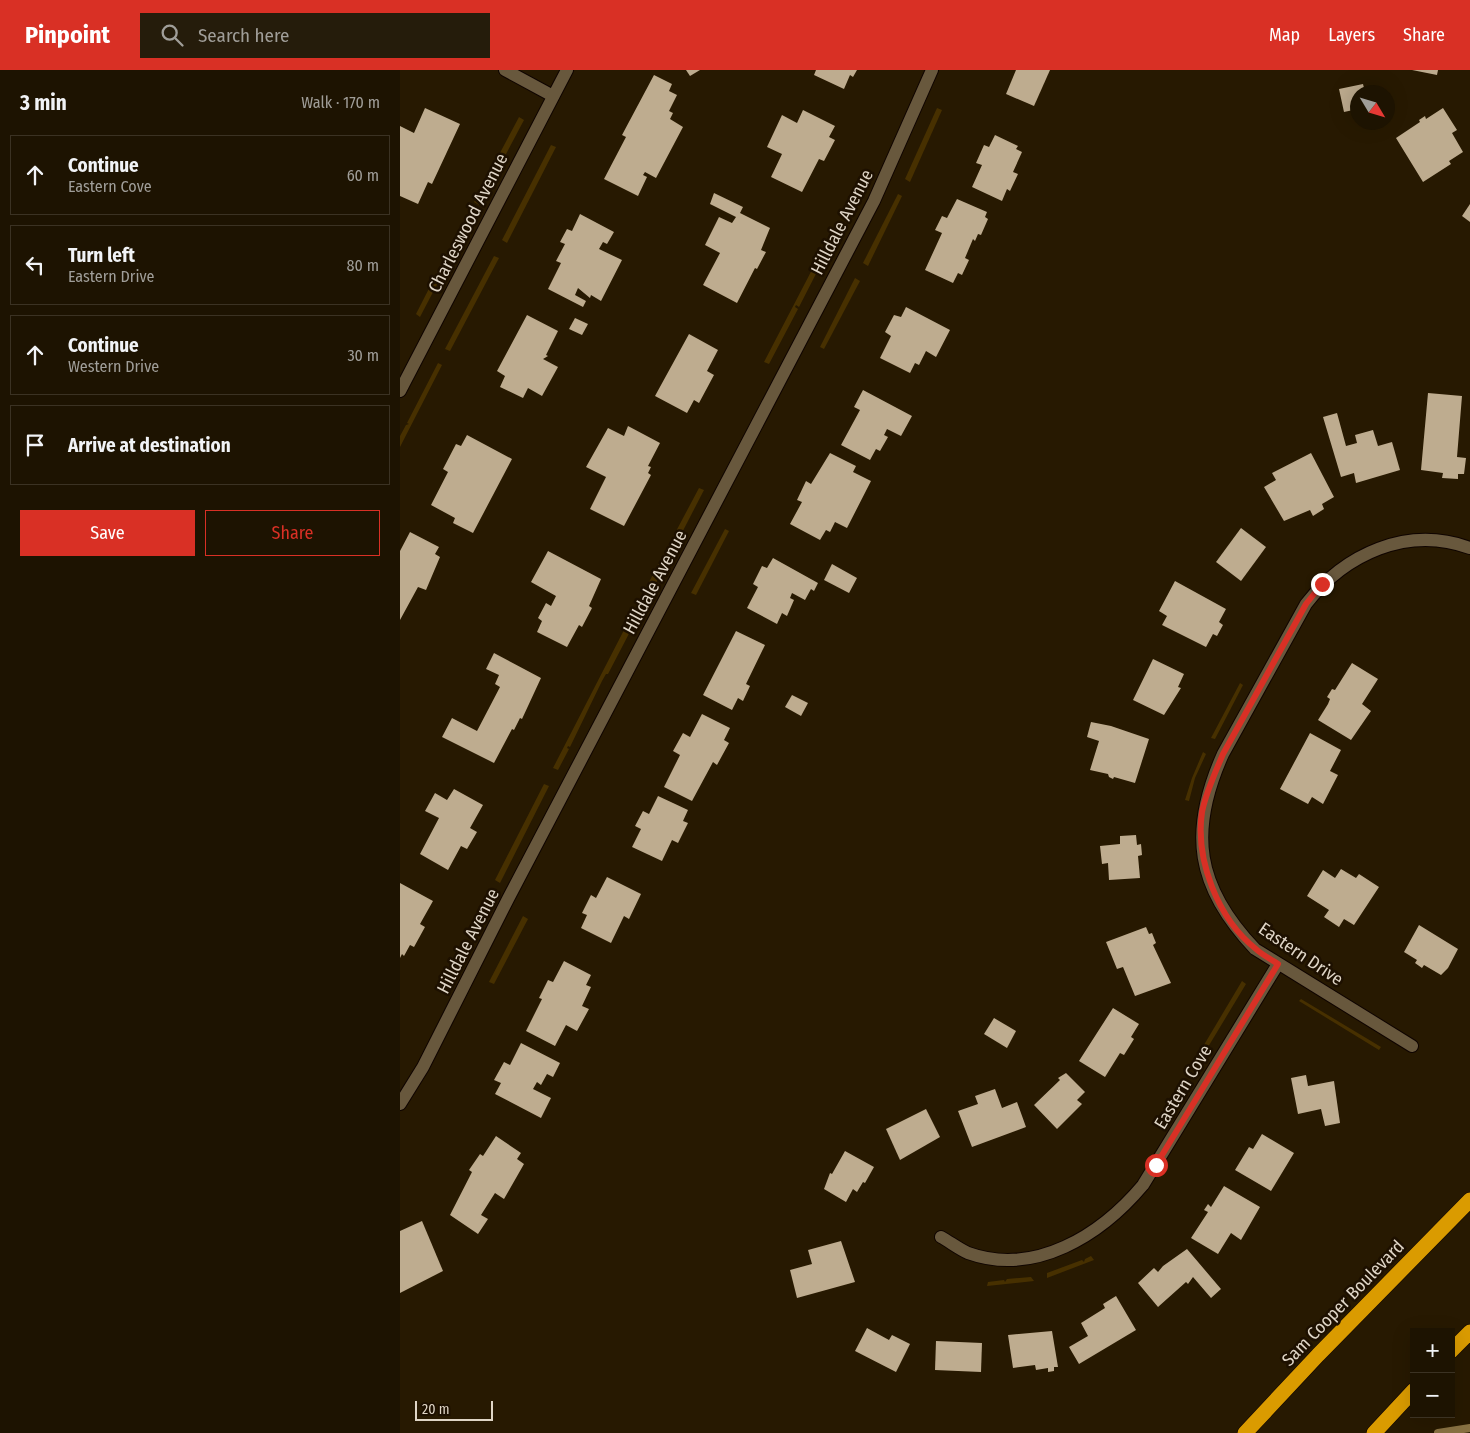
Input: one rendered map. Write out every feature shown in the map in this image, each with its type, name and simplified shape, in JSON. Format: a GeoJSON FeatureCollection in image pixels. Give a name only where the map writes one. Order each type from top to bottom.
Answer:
{"type":"FeatureCollection","features":[{"type":"Feature","properties":{"kind":"highway","name":"Sam Cooper Boulevard"},"geometry":{"type":"LineString","coordinates":[[1245,1433],[1318,1355],[1470,1200]]}},
{"type":"Feature","properties":{"kind":"highway"},"geometry":{"type":"LineString","coordinates":[[1455,1347],[1470,1332]]}},
{"type":"Feature","properties":{"kind":"highway"},"geometry":{"type":"LineString","coordinates":[[1374,1433],[1410,1394]]}},
{"type":"Feature","properties":{"kind":"street"},"geometry":{"type":"LineString","coordinates":[[505,70],[553,96]]}},
{"type":"Feature","properties":{"kind":"street","name":"Charleswood Avenue"},"geometry":{"type":"LineString","coordinates":[[400,391],[567,70]]}},
{"type":"Feature","properties":{"kind":"street","name":"Hilldale Avenue"},"geometry":{"type":"LineString","coordinates":[[400,1104],[423,1067],[508,899],[870,210],[932,70]]}},
{"type":"Feature","properties":{"kind":"street","name":"Eastern Drive"},"geometry":{"type":"LineString","coordinates":[[1412,1046],[1255,949],[1227,916],[1214,892],[1202,845],[1202,812],[1211,780],[1306,604],[1322,584],[1350,562],[1372,550],[1418,540],[1456,543],[1470,548]]}},
{"type":"Feature","properties":{"kind":"street","name":"Eastern Cove"},"geometry":{"type":"LineString","coordinates":[[941,1237],[966,1252],[982,1257],[1008,1259],[1052,1253],[1075,1243],[1124,1208],[1143,1185],[1278,964]]}},
{"type":"Feature","properties":{"kind":"shaded area"},"geometry":{"type":"Polygon","coordinates":[[[937,108],[942,110],[910,182],[905,179],[937,108]]]}},
{"type":"Feature","properties":{"kind":"shaded area"},"geometry":{"type":"Polygon","coordinates":[[[519,117],[524,120],[479,205],[474,202],[519,117]]]}},
{"type":"Feature","properties":{"kind":"shaded area"},"geometry":{"type":"Polygon","coordinates":[[[551,145],[556,147],[507,243],[502,240],[551,145]]]}},
{"type":"Feature","properties":{"kind":"shaded area"},"geometry":{"type":"Polygon","coordinates":[[[898,194],[902,196],[868,266],[863,263],[898,194]]]}},
{"type":"Feature","properties":{"kind":"shaded area"},"geometry":{"type":"Polygon","coordinates":[[[462,224],[467,227],[420,317],[416,314],[462,224]]]}},
{"type":"Feature","properties":{"kind":"shaded area"},"geometry":{"type":"Polygon","coordinates":[[[494,256],[499,258],[450,351],[445,349],[494,256]]]}},
{"type":"Feature","properties":{"kind":"shaded area"},"geometry":{"type":"Polygon","coordinates":[[[815,264],[820,266],[799,307],[796,305],[795,307],[798,309],[769,364],[764,362],[815,264]]]}},
{"type":"Feature","properties":{"kind":"shaded area"},"geometry":{"type":"Polygon","coordinates":[[[855,278],[860,281],[824,349],[820,347],[855,278]]]}},
{"type":"Feature","properties":{"kind":"shaded area"},"geometry":{"type":"Polygon","coordinates":[[[438,363],[442,365],[400,447],[400,436],[406,425],[409,424],[407,423],[438,363]]]}},
{"type":"Feature","properties":{"kind":"shaded area"},"geometry":{"type":"Polygon","coordinates":[[[699,488],[704,490],[655,585],[649,582],[699,488]]]}},
{"type":"Feature","properties":{"kind":"shaded area"},"geometry":{"type":"Polygon","coordinates":[[[725,529],[729,531],[696,595],[691,593],[725,529]]]}},
{"type":"Feature","properties":{"kind":"shaded area"},"geometry":{"type":"Polygon","coordinates":[[[641,597],[647,599],[608,674],[606,674],[602,681],[570,747],[568,746],[567,748],[569,749],[558,770],[553,768],[641,597]]]}},
{"type":"Feature","properties":{"kind":"shaded area"},"geometry":{"type":"Polygon","coordinates":[[[1240,683],[1243,685],[1215,739],[1211,738],[1240,683]]]}},
{"type":"Feature","properties":{"kind":"shaded area"},"geometry":{"type":"Polygon","coordinates":[[[1203,752],[1206,754],[1195,778],[1189,801],[1185,800],[1192,778],[1203,752]]]}},
{"type":"Feature","properties":{"kind":"shaded area"},"geometry":{"type":"Polygon","coordinates":[[[544,784],[549,786],[500,883],[495,880],[544,784]]]}},
{"type":"Feature","properties":{"kind":"shaded area"},"geometry":{"type":"Polygon","coordinates":[[[523,916],[528,919],[494,984],[489,982],[523,916]]]}},
{"type":"Feature","properties":{"kind":"shaded area"},"geometry":{"type":"Polygon","coordinates":[[[1242,981],[1246,984],[1199,1062],[1195,1060],[1242,981]]]}},
{"type":"Feature","properties":{"kind":"shaded area"},"geometry":{"type":"Polygon","coordinates":[[[1301,999],[1381,1047],[1379,1050],[1299,1001],[1301,999]]]}},
{"type":"Feature","properties":{"kind":"shaded area"},"geometry":{"type":"Polygon","coordinates":[[[1091,1256],[1094,1260],[1047,1278],[1047,1273],[1082,1260],[1084,1262],[1085,1259],[1091,1256]]]}},
{"type":"Feature","properties":{"kind":"shaded area"},"geometry":{"type":"Polygon","coordinates":[[[1031,1277],[1034,1281],[987,1286],[988,1282],[1004,1280],[1005,1282],[1007,1279],[1031,1277]]]}},
{"type":"Feature","properties":{"kind":"building"},"geometry":{"type":"Polygon","coordinates":[[[686,70],[700,70],[690,76],[686,70]]]}},
{"type":"Feature","properties":{"kind":"building"},"geometry":{"type":"Polygon","coordinates":[[[816,70],[857,70],[853,77],[850,75],[844,89],[814,75],[816,70]]]}},
{"type":"Feature","properties":{"kind":"building"},"geometry":{"type":"Polygon","coordinates":[[[1016,70],[1050,70],[1034,106],[1006,94],[1016,70]]]}},
{"type":"Feature","properties":{"kind":"building"},"geometry":{"type":"Polygon","coordinates":[[[1412,70],[1438,70],[1437,75],[1412,70]]]}},
{"type":"Feature","properties":{"kind":"building"},"geometry":{"type":"Polygon","coordinates":[[[654,75],[672,84],[669,91],[677,95],[669,111],[673,113],[670,119],[683,127],[656,178],[645,172],[643,175],[647,177],[638,196],[604,179],[626,137],[622,135],[654,75]]]}},
{"type":"Feature","properties":{"kind":"building"},"geometry":{"type":"Polygon","coordinates":[[[1350,87],[1350,111],[1344,112],[1339,89],[1350,87]]]}},
{"type":"Feature","properties":{"kind":"building"},"geometry":{"type":"Polygon","coordinates":[[[425,108],[460,124],[432,184],[428,182],[418,204],[400,196],[400,126],[414,133],[425,108]]]}},
{"type":"Feature","properties":{"kind":"building"},"geometry":{"type":"Polygon","coordinates":[[[1443,108],[1457,130],[1452,133],[1463,152],[1449,161],[1451,164],[1423,182],[1396,138],[1420,122],[1419,120],[1425,116],[1426,119],[1443,108]]]}},
{"type":"Feature","properties":{"kind":"building"},"geometry":{"type":"Polygon","coordinates":[[[803,110],[835,126],[829,137],[835,140],[824,161],[819,159],[802,192],[771,177],[782,154],[767,147],[782,115],[797,123],[803,110]]]}},
{"type":"Feature","properties":{"kind":"building"},"geometry":{"type":"Polygon","coordinates":[[[995,135],[1018,146],[1016,149],[1022,152],[1013,172],[1018,174],[1010,191],[1007,189],[1002,201],[972,187],[982,165],[976,163],[984,145],[989,147],[995,135]]]}},
{"type":"Feature","properties":{"kind":"building"},"geometry":{"type":"Polygon","coordinates":[[[714,193],[743,207],[740,213],[770,228],[761,250],[766,252],[757,269],[755,268],[737,303],[703,285],[720,253],[705,245],[719,217],[732,223],[736,217],[710,204],[714,193]]]}},
{"type":"Feature","properties":{"kind":"building"},"geometry":{"type":"Polygon","coordinates":[[[957,199],[987,212],[985,217],[988,219],[981,235],[978,234],[975,241],[973,239],[965,258],[969,260],[962,275],[958,273],[953,283],[925,270],[942,233],[935,230],[942,216],[947,218],[957,199]]]}},
{"type":"Feature","properties":{"kind":"building"},"geometry":{"type":"Polygon","coordinates":[[[1470,204],[1470,222],[1462,216],[1470,204]]]}},
{"type":"Feature","properties":{"kind":"building"},"geometry":{"type":"Polygon","coordinates":[[[580,214],[614,232],[607,244],[603,242],[599,249],[622,260],[601,301],[591,295],[590,298],[578,288],[575,295],[586,301],[583,307],[548,289],[561,263],[556,261],[565,244],[560,242],[567,229],[572,231],[580,214]]]}},
{"type":"Feature","properties":{"kind":"building"},"geometry":{"type":"Polygon","coordinates":[[[906,307],[950,330],[936,357],[926,351],[919,365],[915,363],[910,373],[880,358],[891,336],[885,332],[894,315],[901,317],[906,307]]]}},
{"type":"Feature","properties":{"kind":"building"},"geometry":{"type":"Polygon","coordinates":[[[527,315],[558,331],[546,355],[548,356],[543,359],[558,367],[542,396],[528,388],[523,398],[500,387],[505,376],[497,371],[527,315]]]}},
{"type":"Feature","properties":{"kind":"building"},"geometry":{"type":"Polygon","coordinates":[[[575,318],[588,324],[582,335],[569,329],[575,318]]]}},
{"type":"Feature","properties":{"kind":"building"},"geometry":{"type":"Polygon","coordinates":[[[689,334],[718,350],[707,371],[714,375],[699,403],[694,400],[687,413],[655,396],[689,334]]]}},
{"type":"Feature","properties":{"kind":"building"},"geometry":{"type":"Polygon","coordinates":[[[863,390],[912,416],[901,436],[887,429],[884,435],[888,437],[880,451],[876,449],[870,460],[841,445],[860,410],[854,407],[863,390]]]}},
{"type":"Feature","properties":{"kind":"building"},"geometry":{"type":"Polygon","coordinates":[[[1428,393],[1462,396],[1457,457],[1466,458],[1464,474],[1458,474],[1458,479],[1442,478],[1443,473],[1421,470],[1428,393]]]}},
{"type":"Feature","properties":{"kind":"building"},"geometry":{"type":"Polygon","coordinates":[[[1337,413],[1346,446],[1357,443],[1355,435],[1373,430],[1378,446],[1392,442],[1400,470],[1356,483],[1354,473],[1341,477],[1323,417],[1337,413]]]}},
{"type":"Feature","properties":{"kind":"building"},"geometry":{"type":"Polygon","coordinates":[[[628,426],[660,443],[648,466],[651,467],[648,473],[651,475],[624,526],[590,509],[606,477],[586,467],[608,428],[624,436],[628,426]]]}},
{"type":"Feature","properties":{"kind":"building"},"geometry":{"type":"Polygon","coordinates":[[[467,435],[512,459],[473,533],[453,523],[455,518],[431,505],[448,472],[443,469],[456,444],[461,446],[467,435]]]}},
{"type":"Feature","properties":{"kind":"building"},"geometry":{"type":"Polygon","coordinates":[[[830,453],[856,466],[853,472],[871,481],[847,528],[835,522],[830,532],[826,530],[820,540],[790,524],[802,502],[797,500],[806,481],[811,484],[830,453]]]}},
{"type":"Feature","properties":{"kind":"building"},"geometry":{"type":"Polygon","coordinates":[[[1311,453],[1334,497],[1322,504],[1324,509],[1313,516],[1310,510],[1284,521],[1264,487],[1276,480],[1272,473],[1311,453]]]}},
{"type":"Feature","properties":{"kind":"building"},"geometry":{"type":"Polygon","coordinates":[[[1241,528],[1266,547],[1241,581],[1216,562],[1241,528]]]}},
{"type":"Feature","properties":{"kind":"building"},"geometry":{"type":"Polygon","coordinates":[[[410,532],[439,547],[435,554],[440,557],[426,590],[418,587],[400,620],[400,551],[410,532]]]}},
{"type":"Feature","properties":{"kind":"building"},"geometry":{"type":"Polygon","coordinates":[[[548,551],[601,579],[589,606],[592,608],[582,627],[579,625],[567,647],[537,632],[542,621],[538,618],[546,603],[551,606],[556,596],[531,582],[548,551]]]}},
{"type":"Feature","properties":{"kind":"building"},"geometry":{"type":"Polygon","coordinates":[[[773,558],[818,583],[814,591],[811,589],[805,600],[792,593],[790,598],[794,600],[787,616],[782,613],[777,624],[747,608],[758,587],[753,584],[762,566],[767,568],[773,558]]]}},
{"type":"Feature","properties":{"kind":"building"},"geometry":{"type":"Polygon","coordinates":[[[832,564],[857,578],[849,593],[824,580],[832,564]]]}},
{"type":"Feature","properties":{"kind":"building"},"geometry":{"type":"Polygon","coordinates":[[[1175,581],[1226,609],[1219,622],[1223,625],[1217,636],[1213,634],[1206,647],[1162,625],[1167,616],[1159,611],[1175,581]]]}},
{"type":"Feature","properties":{"kind":"building"},"geometry":{"type":"Polygon","coordinates":[[[736,631],[765,645],[746,684],[750,686],[743,701],[738,698],[732,710],[703,695],[736,631]]]}},
{"type":"Feature","properties":{"kind":"building"},"geometry":{"type":"Polygon","coordinates":[[[494,653],[541,678],[522,719],[520,718],[514,730],[512,729],[494,763],[442,737],[452,718],[477,731],[500,687],[495,684],[499,675],[486,669],[494,653]]]}},
{"type":"Feature","properties":{"kind":"building"},"geometry":{"type":"Polygon","coordinates":[[[1153,659],[1184,674],[1178,687],[1181,688],[1164,715],[1133,700],[1153,659]]]}},
{"type":"Feature","properties":{"kind":"building"},"geometry":{"type":"Polygon","coordinates":[[[1352,663],[1378,679],[1362,704],[1371,711],[1351,740],[1318,720],[1330,699],[1327,697],[1332,689],[1335,690],[1352,663]]]}},
{"type":"Feature","properties":{"kind":"building"},"geometry":{"type":"Polygon","coordinates":[[[792,695],[808,703],[801,716],[785,707],[792,695]]]}},
{"type":"Feature","properties":{"kind":"building"},"geometry":{"type":"Polygon","coordinates":[[[702,714],[730,728],[724,740],[729,743],[717,765],[713,762],[692,801],[664,787],[680,755],[673,751],[683,733],[690,737],[702,714]]]}},
{"type":"Feature","properties":{"kind":"building"},"geometry":{"type":"Polygon","coordinates":[[[1091,722],[1111,726],[1149,739],[1135,783],[1114,777],[1113,779],[1108,774],[1090,770],[1099,741],[1087,737],[1091,722]]]}},
{"type":"Feature","properties":{"kind":"building"},"geometry":{"type":"Polygon","coordinates":[[[1310,733],[1341,750],[1330,771],[1338,775],[1323,804],[1312,797],[1308,804],[1280,789],[1310,733]]]}},
{"type":"Feature","properties":{"kind":"building"},"geometry":{"type":"Polygon","coordinates":[[[454,789],[483,805],[470,828],[477,832],[467,849],[461,846],[448,870],[420,854],[439,818],[425,811],[435,793],[447,800],[454,789]]]}},
{"type":"Feature","properties":{"kind":"building"},"geometry":{"type":"Polygon","coordinates":[[[658,796],[688,810],[683,821],[688,823],[678,843],[672,840],[662,861],[632,847],[641,829],[635,826],[643,811],[649,814],[658,796]]]}},
{"type":"Feature","properties":{"kind":"building"},"geometry":{"type":"Polygon","coordinates":[[[1136,835],[1137,845],[1141,844],[1142,855],[1138,856],[1140,878],[1109,880],[1108,863],[1102,864],[1100,846],[1120,844],[1120,836],[1136,835]]]}},
{"type":"Feature","properties":{"kind":"building"},"geometry":{"type":"Polygon","coordinates":[[[1341,869],[1356,878],[1359,874],[1379,887],[1354,925],[1344,919],[1339,927],[1324,917],[1329,910],[1307,896],[1323,870],[1335,878],[1341,869]]]}},
{"type":"Feature","properties":{"kind":"building"},"geometry":{"type":"Polygon","coordinates":[[[607,877],[641,894],[629,919],[624,916],[611,943],[581,928],[587,915],[582,913],[591,895],[596,898],[607,877]]]}},
{"type":"Feature","properties":{"kind":"building"},"geometry":{"type":"Polygon","coordinates":[[[400,883],[433,901],[420,924],[425,927],[414,947],[410,945],[404,956],[402,954],[400,958],[400,883]]]}},
{"type":"Feature","properties":{"kind":"building"},"geometry":{"type":"Polygon","coordinates":[[[1419,925],[1458,949],[1448,968],[1441,975],[1424,965],[1422,968],[1415,963],[1417,960],[1404,952],[1419,925]]]}},
{"type":"Feature","properties":{"kind":"building"},"geometry":{"type":"Polygon","coordinates":[[[1146,927],[1149,934],[1152,933],[1156,943],[1153,945],[1171,983],[1135,996],[1123,967],[1117,969],[1106,942],[1146,927]]]}},
{"type":"Feature","properties":{"kind":"building"},"geometry":{"type":"Polygon","coordinates":[[[564,961],[591,975],[586,985],[591,987],[582,1006],[589,1009],[577,1031],[566,1025],[555,1046],[526,1031],[542,999],[539,998],[548,980],[553,982],[564,961]]]}},
{"type":"Feature","properties":{"kind":"building"},"geometry":{"type":"Polygon","coordinates":[[[1113,1008],[1139,1024],[1131,1037],[1134,1039],[1124,1055],[1120,1053],[1105,1077],[1079,1061],[1113,1008]]]}},
{"type":"Feature","properties":{"kind":"building"},"geometry":{"type":"Polygon","coordinates":[[[994,1018],[1016,1031],[1007,1048],[984,1034],[994,1018]]]}},
{"type":"Feature","properties":{"kind":"building"},"geometry":{"type":"Polygon","coordinates":[[[521,1043],[560,1063],[553,1077],[547,1074],[541,1085],[537,1082],[533,1089],[551,1098],[541,1118],[495,1094],[501,1083],[494,1080],[504,1062],[510,1065],[521,1043]]]}},
{"type":"Feature","properties":{"kind":"building"},"geometry":{"type":"Polygon","coordinates":[[[1066,1073],[1085,1092],[1077,1100],[1082,1104],[1057,1129],[1034,1105],[1060,1080],[1058,1078],[1066,1073]]]}},
{"type":"Feature","properties":{"kind":"building"},"geometry":{"type":"Polygon","coordinates":[[[1306,1075],[1308,1086],[1334,1081],[1340,1123],[1325,1126],[1321,1109],[1298,1114],[1291,1078],[1306,1075]]]}},
{"type":"Feature","properties":{"kind":"building"},"geometry":{"type":"Polygon","coordinates":[[[995,1089],[1002,1108],[1017,1102],[1026,1127],[972,1147],[958,1111],[978,1104],[975,1096],[995,1089]]]}},
{"type":"Feature","properties":{"kind":"building"},"geometry":{"type":"Polygon","coordinates":[[[926,1109],[940,1137],[900,1160],[886,1129],[926,1109]]]}},
{"type":"Feature","properties":{"kind":"building"},"geometry":{"type":"Polygon","coordinates":[[[1262,1134],[1294,1153],[1271,1191],[1235,1170],[1249,1147],[1253,1149],[1262,1134]]]}},
{"type":"Feature","properties":{"kind":"building"},"geometry":{"type":"Polygon","coordinates":[[[496,1136],[521,1153],[517,1159],[524,1164],[504,1199],[495,1193],[481,1215],[488,1219],[478,1234],[450,1215],[472,1172],[469,1170],[480,1154],[483,1156],[496,1136]]]}},
{"type":"Feature","properties":{"kind":"building"},"geometry":{"type":"Polygon","coordinates":[[[845,1151],[874,1167],[865,1183],[863,1182],[857,1192],[853,1189],[846,1202],[824,1189],[830,1173],[832,1174],[845,1151]]]}},
{"type":"Feature","properties":{"kind":"building"},"geometry":{"type":"Polygon","coordinates":[[[1224,1186],[1260,1207],[1241,1240],[1231,1233],[1218,1254],[1191,1238],[1208,1212],[1204,1210],[1208,1204],[1211,1207],[1224,1186]]]}},
{"type":"Feature","properties":{"kind":"building"},"geometry":{"type":"Polygon","coordinates":[[[422,1221],[443,1271],[400,1293],[400,1231],[422,1221]]]}},
{"type":"Feature","properties":{"kind":"building"},"geometry":{"type":"Polygon","coordinates":[[[841,1241],[855,1282],[797,1298],[790,1270],[812,1264],[808,1250],[841,1241]]]}},
{"type":"Feature","properties":{"kind":"building"},"geometry":{"type":"Polygon","coordinates":[[[1187,1249],[1221,1289],[1211,1298],[1193,1277],[1188,1284],[1186,1282],[1158,1307],[1138,1283],[1154,1268],[1158,1272],[1163,1266],[1187,1249]]]}},
{"type":"Feature","properties":{"kind":"building"},"geometry":{"type":"Polygon","coordinates":[[[1116,1296],[1136,1330],[1079,1364],[1069,1347],[1088,1336],[1081,1323],[1105,1308],[1103,1304],[1116,1296]]]}},
{"type":"Feature","properties":{"kind":"building"},"geometry":{"type":"Polygon","coordinates":[[[867,1328],[889,1340],[892,1335],[910,1344],[896,1372],[855,1351],[867,1328]]]}},
{"type":"Feature","properties":{"kind":"building"},"geometry":{"type":"Polygon","coordinates":[[[1052,1331],[1058,1367],[1054,1367],[1054,1371],[1048,1372],[1048,1368],[1036,1370],[1035,1365],[1013,1368],[1008,1335],[1052,1331]]]}},
{"type":"Feature","properties":{"kind":"building"},"geometry":{"type":"Polygon","coordinates":[[[936,1341],[982,1343],[981,1372],[935,1370],[936,1341]]]}},
{"type":"Feature","properties":{"kind":"waterway"},"geometry":{"type":"LineString","coordinates":[[1438,1433],[1470,1428]]}},
{"type":"Feature","properties":{"kind":"route"},"geometry":{"type":"LineString","coordinates":[[1156,1165],[1278,964],[1255,949],[1238,930],[1227,916],[1214,892],[1206,869],[1202,845],[1202,812],[1211,780],[1223,754],[1306,604],[1322,584]]}}]}
